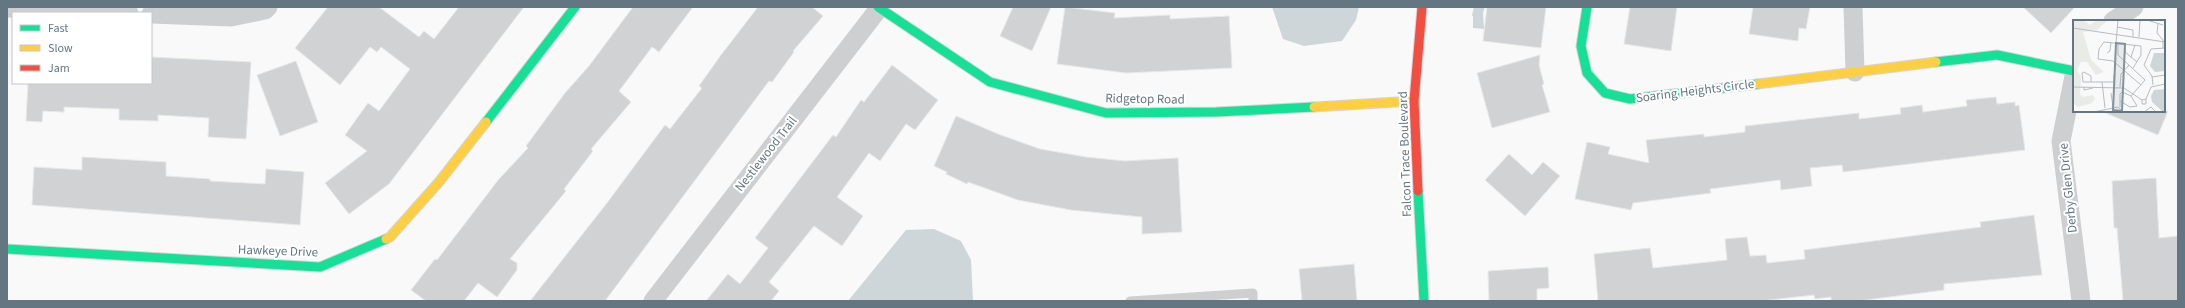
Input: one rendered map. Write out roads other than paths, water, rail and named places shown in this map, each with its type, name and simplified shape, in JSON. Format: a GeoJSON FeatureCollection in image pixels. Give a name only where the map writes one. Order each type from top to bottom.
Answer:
{"type":"FeatureCollection","features":[{"type":"Feature","properties":{"kind":"street"},"geometry":{"type":"LineString","coordinates":[[152,14],[231,17],[265,10],[268,7]]}},
{"type":"Feature","properties":{"kind":"street","name":"Hawkeye Drive"},"geometry":{"type":"LineString","coordinates":[[7,249],[320,267],[390,237],[439,182],[575,7]]}},
{"type":"Feature","properties":{"kind":"street","name":"Ridgetop Road"},"geometry":{"type":"LineString","coordinates":[[879,7],[990,82],[1106,113],[1216,112],[1414,102]]}},
{"type":"Feature","properties":{"kind":"street","name":"Nestlewood Trail"},"geometry":{"type":"LineString","coordinates":[[653,301],[879,7]]}},
{"type":"Feature","properties":{"kind":"street","name":"Falcon Trace Boulevard"},"geometry":{"type":"LineString","coordinates":[[1422,7],[1414,102],[1424,301]]}},
{"type":"Feature","properties":{"kind":"street","name":"Soaring Heights Circle"},"geometry":{"type":"LineString","coordinates":[[1586,7],[1581,46],[1587,73],[1605,93],[1630,99],[1997,55],[2073,71]]}},
{"type":"Feature","properties":{"kind":"street"},"geometry":{"type":"LineString","coordinates":[[1853,7],[1855,72]]}},
{"type":"Feature","properties":{"kind":"street"},"geometry":{"type":"LineString","coordinates":[[2114,20],[2134,7]]}},
{"type":"Feature","properties":{"kind":"street"},"geometry":{"type":"LineString","coordinates":[[7,8],[105,12]]}},
{"type":"Feature","properties":{"kind":"street","name":"Derby Glen Drive"},"geometry":{"type":"LineString","coordinates":[[2073,81],[2061,141],[2082,301]]}},
{"type":"Feature","properties":{"kind":"lane"},"geometry":{"type":"LineString","coordinates":[[1130,301],[1253,293],[1253,301]]}}]}
